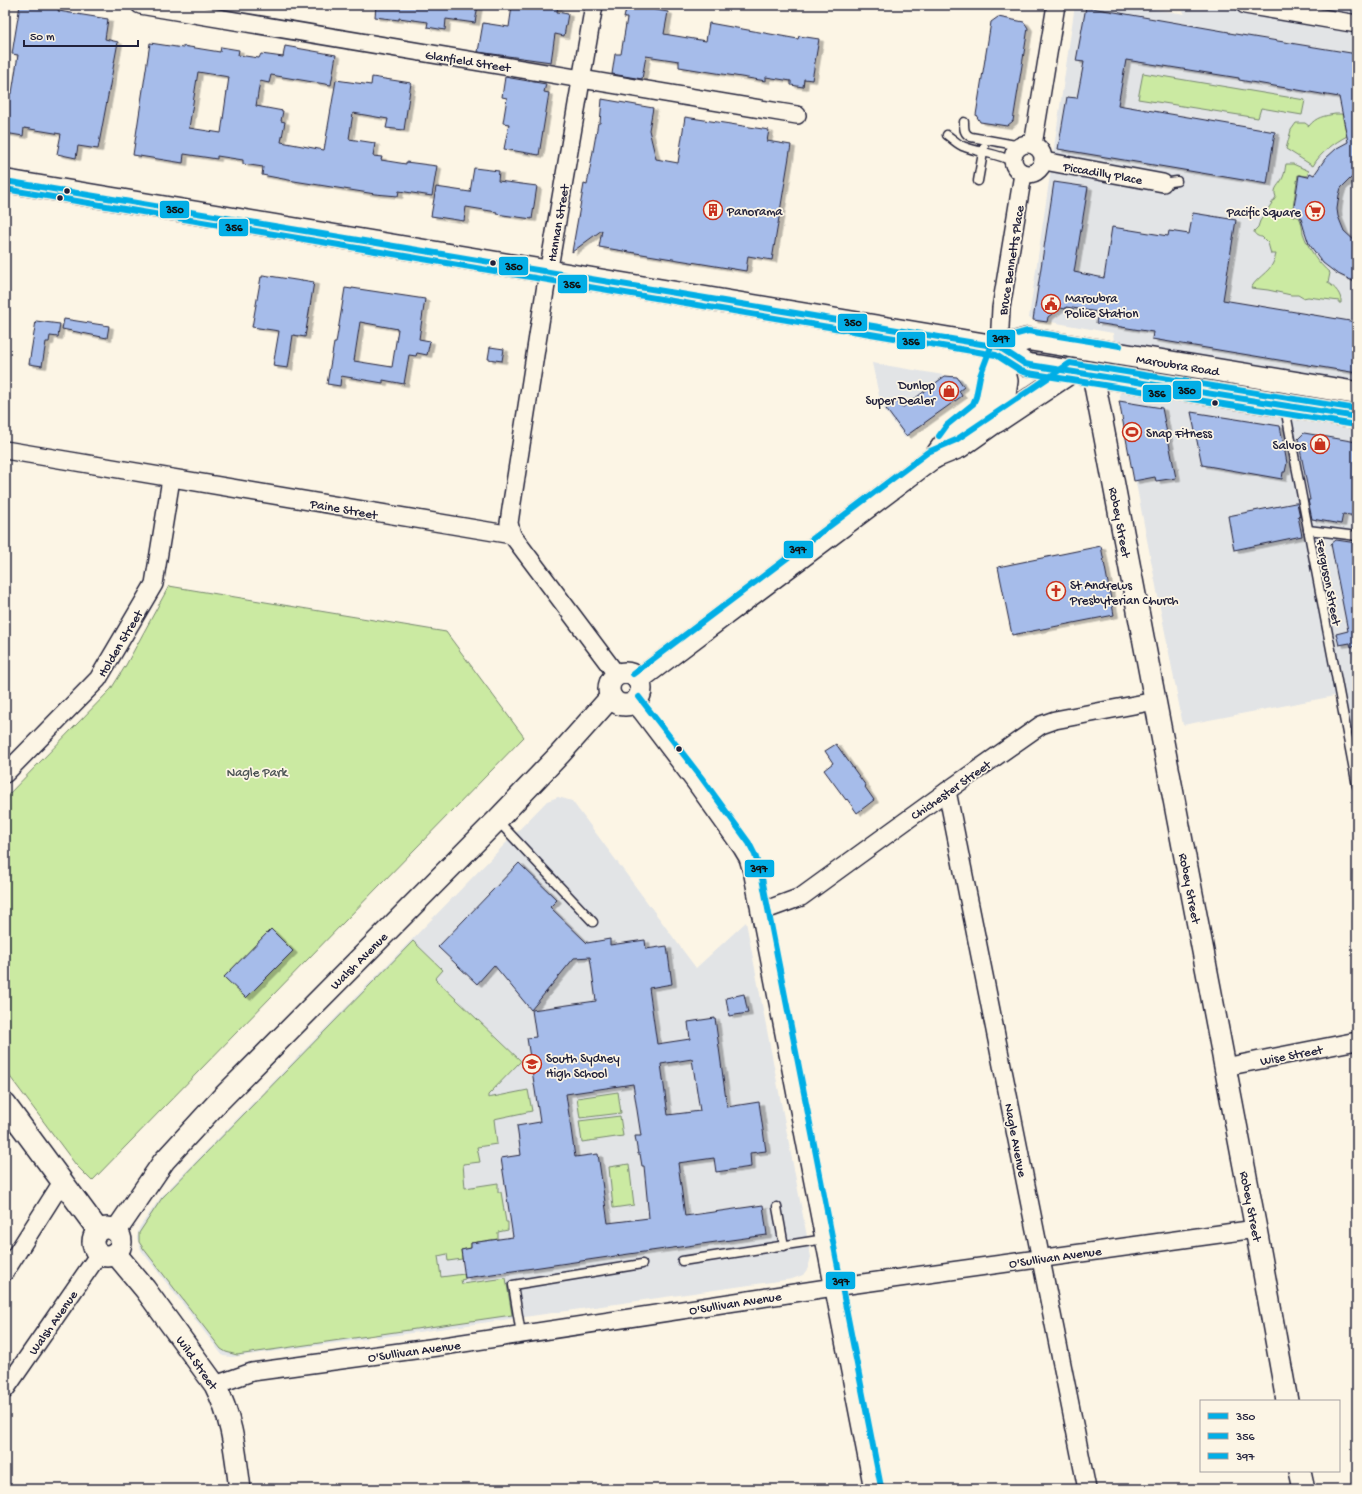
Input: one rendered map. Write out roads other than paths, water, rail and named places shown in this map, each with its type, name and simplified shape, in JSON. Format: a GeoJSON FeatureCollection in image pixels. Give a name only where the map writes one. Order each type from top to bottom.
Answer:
{"type":"FeatureCollection","features":[{"type":"Feature","properties":{"kind":"main road","name":"Maroubra Road"},"geometry":{"type":"LineString","coordinates":[[5,181],[999,347],[1025,364],[1357,417]]}},
{"type":"Feature","properties":{"kind":"main road","name":"Maroubra Road"},"geometry":{"type":"LineString","coordinates":[[999,347],[1028,339],[1357,393]]}},
{"type":"Feature","properties":{"kind":"main road"},"geometry":{"type":"LineString","coordinates":[[998,421],[1072,371]]}},
{"type":"Feature","properties":{"kind":"street","name":"Glanfield Street"},"geometry":{"type":"LineString","coordinates":[[140,5],[797,115]]}},
{"type":"Feature","properties":{"kind":"street","name":"Hannan Street"},"geometry":{"type":"LineString","coordinates":[[512,535],[509,523],[510,509],[594,5]]}},
{"type":"Feature","properties":{"kind":"street"},"geometry":{"type":"LineString","coordinates":[[1027,145],[1056,5]]}},
{"type":"Feature","properties":{"kind":"street"},"geometry":{"type":"LineString","coordinates":[[1245,5],[1357,24]]}},
{"type":"Feature","properties":{"kind":"street"},"geometry":{"type":"LineString","coordinates":[[1027,145],[1040,149],[1044,161],[1037,172],[1032,174],[1018,168],[1015,152],[1027,145]]}},
{"type":"Feature","properties":{"kind":"street","name":"Piccadilly Place"},"geometry":{"type":"LineString","coordinates":[[1044,161],[1170,182]]}},
{"type":"Feature","properties":{"kind":"street","name":"Bruce Bennetts Place"},"geometry":{"type":"LineString","coordinates":[[999,347],[1001,308],[1018,168]]}},
{"type":"Feature","properties":{"kind":"street"},"geometry":{"type":"LineString","coordinates":[[638,680],[933,458],[960,447],[998,421],[1004,402],[1006,381],[999,347]]}},
{"type":"Feature","properties":{"kind":"street"},"geometry":{"type":"LineString","coordinates":[[933,458],[954,431],[980,409],[984,399],[988,378],[999,347]]}},
{"type":"Feature","properties":{"kind":"street","name":"Robey Street"},"geometry":{"type":"LineString","coordinates":[[1093,375],[1256,1229],[1287,1400]]}},
{"type":"Feature","properties":{"kind":"street","name":"Paine Street"},"geometry":{"type":"LineString","coordinates":[[5,450],[512,535]]}},
{"type":"Feature","properties":{"kind":"street","name":"Holden Street"},"geometry":{"type":"LineString","coordinates":[[5,774],[98,679],[154,584],[171,479]]}},
{"type":"Feature","properties":{"kind":"street"},"geometry":{"type":"LineString","coordinates":[[512,535],[617,675]]}},
{"type":"Feature","properties":{"kind":"street"},"geometry":{"type":"LineString","coordinates":[[625,673],[630,674],[638,680],[640,689],[637,699],[633,702],[622,704],[611,697],[609,684],[617,675],[625,673]]}},
{"type":"Feature","properties":{"kind":"street","name":"Walsh Avenue"},"geometry":{"type":"LineString","coordinates":[[101,1226],[164,1161],[215,1105],[497,820],[560,754],[611,697]]}},
{"type":"Feature","properties":{"kind":"street"},"geometry":{"type":"LineString","coordinates":[[633,702],[695,782],[745,853],[753,875],[873,1489]]}},
{"type":"Feature","properties":{"kind":"street","name":"Chichester Street"},"geometry":{"type":"LineString","coordinates":[[760,912],[801,897],[947,790],[1041,725],[1055,720],[1155,702]]}},
{"type":"Feature","properties":{"kind":"street","name":"Nagle Avenue"},"geometry":{"type":"LineString","coordinates":[[947,790],[1086,1489]]}},
{"type":"Feature","properties":{"kind":"street","name":"Wise Street"},"geometry":{"type":"LineString","coordinates":[[1225,1067],[1357,1041]]}},
{"type":"Feature","properties":{"kind":"street"},"geometry":{"type":"LineString","coordinates":[[5,1104],[67,1188],[101,1226],[119,1234],[121,1242],[120,1247],[107,1253]]}},
{"type":"Feature","properties":{"kind":"street"},"geometry":{"type":"LineString","coordinates":[[5,1272],[67,1188]]}},
{"type":"Feature","properties":{"kind":"street","name":"O'Sullivan Avenue"},"geometry":{"type":"LineString","coordinates":[[216,1385],[252,1372],[436,1347],[834,1287],[1256,1229]]}},
{"type":"Feature","properties":{"kind":"street","name":"Walsh Avenue"},"geometry":{"type":"LineString","coordinates":[[5,1390],[107,1253]]}},
{"type":"Feature","properties":{"kind":"street","name":"Wild Street"},"geometry":{"type":"LineString","coordinates":[[107,1253],[145,1289],[216,1385],[224,1402],[230,1423],[240,1489]]}},
{"type":"Feature","properties":{"kind":"street"},"geometry":{"type":"LineString","coordinates":[[1300,1472],[1304,1489]]}},
{"type":"Feature","properties":{"kind":"lane"},"geometry":{"type":"LineString","coordinates":[[964,122],[965,132],[967,135],[991,141],[1027,145]]}},
{"type":"Feature","properties":{"kind":"lane"},"geometry":{"type":"LineString","coordinates":[[947,135],[962,146],[1000,156],[1018,168]]}},
{"type":"Feature","properties":{"kind":"lane"},"geometry":{"type":"LineString","coordinates":[[978,181],[982,151],[991,141]]}},
{"type":"Feature","properties":{"kind":"lane","name":"Ferguson Street"},"geometry":{"type":"LineString","coordinates":[[1285,406],[1357,786]]}},
{"type":"Feature","properties":{"kind":"lane"},"geometry":{"type":"LineString","coordinates":[[1308,530],[1357,536]]}},
{"type":"Feature","properties":{"kind":"lane"},"geometry":{"type":"LineString","coordinates":[[497,820],[593,922]]}},
{"type":"Feature","properties":{"kind":"lane"},"geometry":{"type":"LineString","coordinates":[[777,1207],[784,1246]]}},
{"type":"Feature","properties":{"kind":"lane"},"geometry":{"type":"LineString","coordinates":[[682,1261],[825,1239]]}},
{"type":"Feature","properties":{"kind":"lane"},"geometry":{"type":"LineString","coordinates":[[521,1334],[513,1285],[642,1264]]}},
{"type":"Feature","properties":{"kind":"place","name":"Panorama"},"geometry":{"type":"Point","coordinates":[713,210]}},
{"type":"Feature","properties":{"kind":"place","name":"Pacific Square"},"geometry":{"type":"Point","coordinates":[1315,211]}},
{"type":"Feature","properties":{"kind":"place","name":"Maroubra Police Station"},"geometry":{"type":"Point","coordinates":[1051,304]}},
{"type":"Feature","properties":{"kind":"place","name":"Dunlop Super Dealer"},"geometry":{"type":"Point","coordinates":[949,391]}},
{"type":"Feature","properties":{"kind":"place","name":"Snap Fitness"},"geometry":{"type":"Point","coordinates":[1132,432]}},
{"type":"Feature","properties":{"kind":"place","name":"Salvos"},"geometry":{"type":"Point","coordinates":[1320,444]}},
{"type":"Feature","properties":{"kind":"place","name":"St Andrews Presbyterian Church"},"geometry":{"type":"Point","coordinates":[1056,591]}},
{"type":"Feature","properties":{"kind":"place","name":"South Sydney High School"},"geometry":{"type":"Point","coordinates":[532,1064]}},
{"type":"Feature","properties":{"kind":"park label","name":"Nagle Park"},"geometry":{"type":"Point","coordinates":[257,771]}}]}
